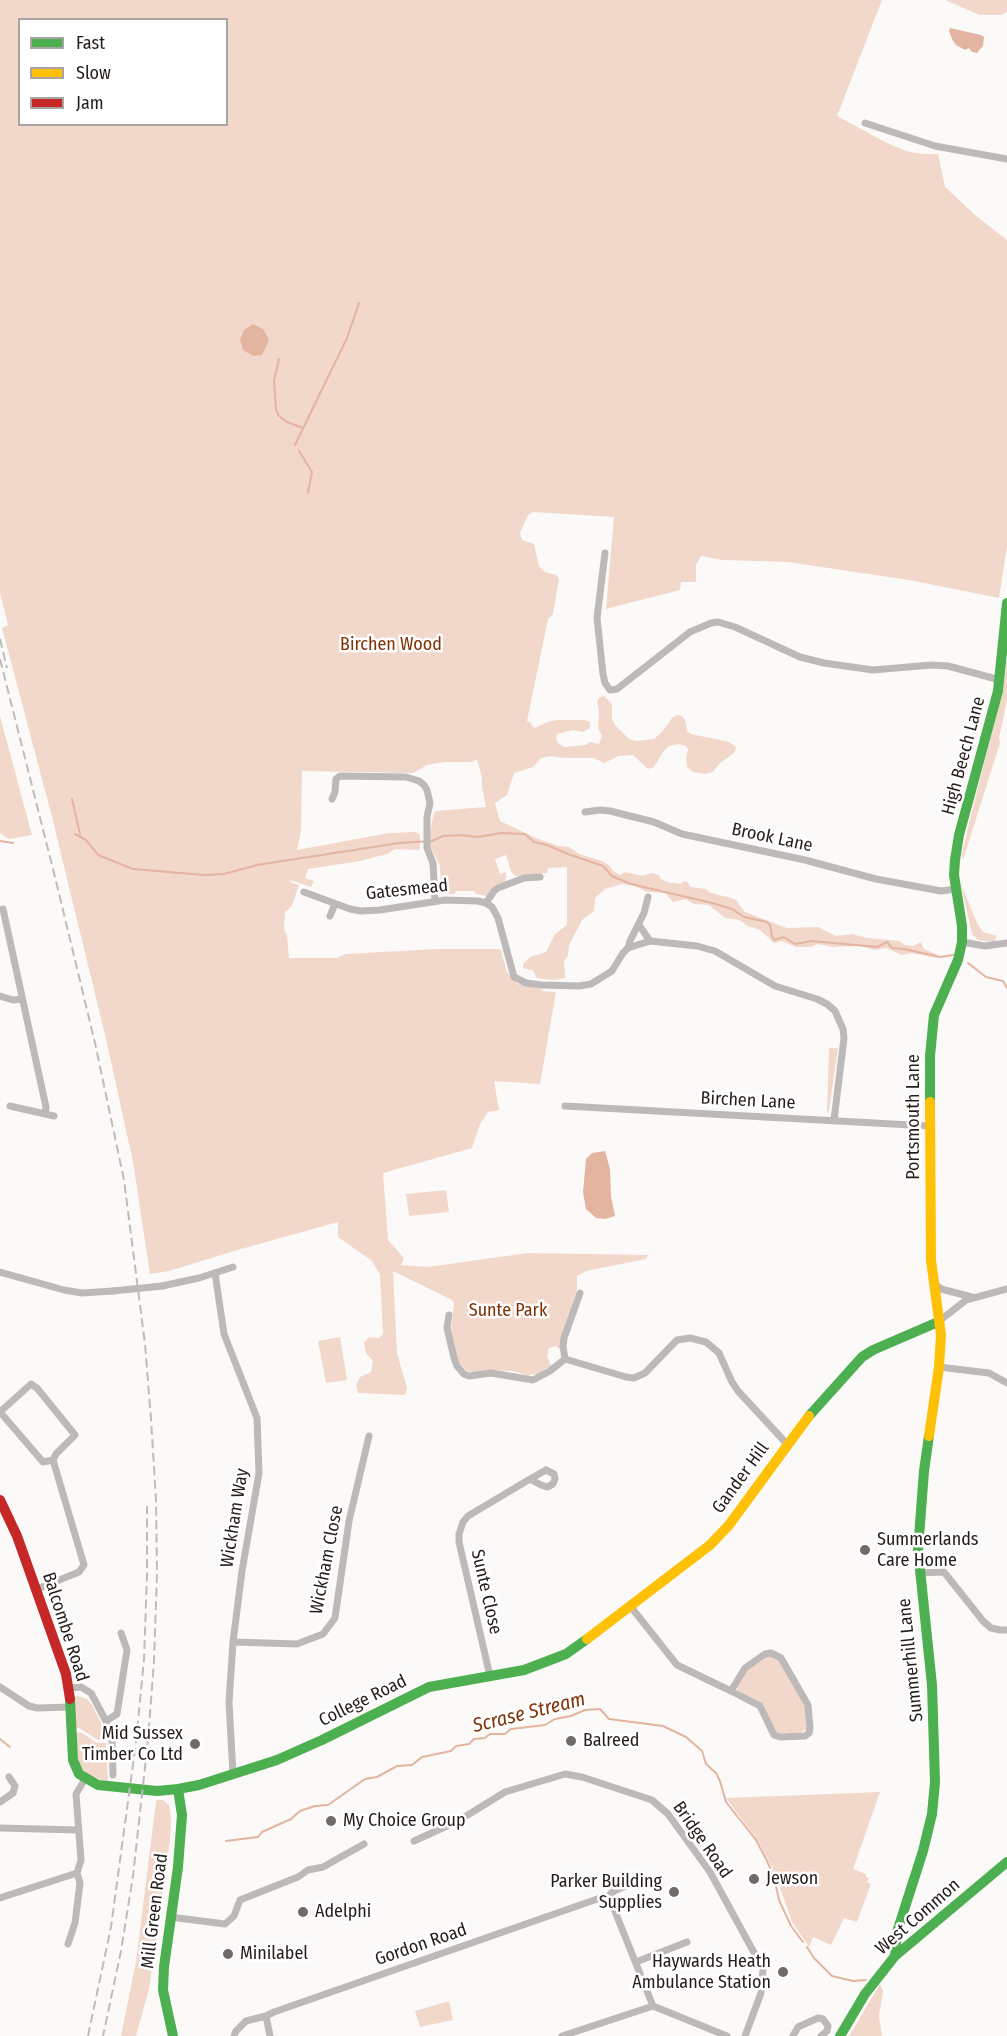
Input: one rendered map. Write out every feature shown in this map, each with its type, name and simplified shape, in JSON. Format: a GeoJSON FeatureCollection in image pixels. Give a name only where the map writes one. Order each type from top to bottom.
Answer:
{"type":"FeatureCollection","features":[{"type":"Feature","properties":{"kind":"street"},"geometry":{"type":"LineString","coordinates":[[865,123],[935,146],[1007,159]]}},
{"type":"Feature","properties":{"kind":"street"},"geometry":{"type":"LineString","coordinates":[[605,553],[597,618],[603,674],[610,690],[617,689],[690,632],[718,622],[735,627],[800,657],[824,663],[873,670],[931,665],[948,666],[1000,680]]}},
{"type":"Feature","properties":{"kind":"street","name":"High Beech Lane"},"geometry":{"type":"LineString","coordinates":[[960,917],[954,875],[957,847],[1000,680],[1007,603]]}},
{"type":"Feature","properties":{"kind":"street"},"geometry":{"type":"LineString","coordinates":[[332,799],[336,779],[340,776],[413,778],[424,785],[430,803],[427,817],[427,848],[433,862],[435,901]]}},
{"type":"Feature","properties":{"kind":"street","name":"Brook Lane"},"geometry":{"type":"LineString","coordinates":[[585,812],[610,811],[654,822],[682,834],[805,860],[876,879],[941,891],[956,889]]}},
{"type":"Feature","properties":{"kind":"street"},"geometry":{"type":"LineString","coordinates":[[540,877],[524,878],[498,888],[486,903],[492,907],[498,918],[514,977],[525,983],[560,986],[591,984],[612,971],[628,948],[650,941],[697,946],[715,951],[775,986],[817,999],[835,1011],[843,1029],[844,1038],[834,1120]]}},
{"type":"Feature","properties":{"kind":"street","name":"Gatesmead"},"geometry":{"type":"LineString","coordinates":[[304,892],[350,909],[370,911],[435,901],[486,903]]}},
{"type":"Feature","properties":{"kind":"street"},"geometry":{"type":"LineString","coordinates":[[628,948],[639,925],[648,897]]}},
{"type":"Feature","properties":{"kind":"street"},"geometry":{"type":"LineString","coordinates":[[330,916],[335,904]]}},
{"type":"Feature","properties":{"kind":"street"},"geometry":{"type":"LineString","coordinates":[[3,909],[46,1107],[45,1114]]}},
{"type":"Feature","properties":{"kind":"street","name":"Portsmouth Lane"},"geometry":{"type":"LineString","coordinates":[[938,1322],[931,1260],[930,1056],[934,1015],[962,942],[960,917]]}},
{"type":"Feature","properties":{"kind":"street"},"geometry":{"type":"LineString","coordinates":[[639,925],[650,941]]}},
{"type":"Feature","properties":{"kind":"street"},"geometry":{"type":"LineString","coordinates":[[962,942],[985,946],[1007,943]]}},
{"type":"Feature","properties":{"kind":"street"},"geometry":{"type":"LineString","coordinates":[[0,996],[13,1000],[22,999]]}},
{"type":"Feature","properties":{"kind":"street"},"geometry":{"type":"LineString","coordinates":[[10,1106],[54,1116]]}},
{"type":"Feature","properties":{"kind":"street","name":"Birchen Lane"},"geometry":{"type":"LineString","coordinates":[[565,1106],[929,1126]]}},
{"type":"Feature","properties":{"kind":"street"},"geometry":{"type":"LineString","coordinates":[[0,1272],[82,1293],[162,1286],[233,1267]]}},
{"type":"Feature","properties":{"kind":"street","name":"Wickham Way"},"geometry":{"type":"LineString","coordinates":[[215,1273],[224,1334],[257,1418],[259,1473],[242,1571],[233,1642],[229,1702],[233,1774]]}},
{"type":"Feature","properties":{"kind":"street"},"geometry":{"type":"LineString","coordinates":[[933,1282],[941,1289],[972,1297]]}},
{"type":"Feature","properties":{"kind":"street"},"geometry":{"type":"LineString","coordinates":[[938,1322],[958,1304],[972,1297],[1007,1289]]}},
{"type":"Feature","properties":{"kind":"street"},"geometry":{"type":"LineString","coordinates":[[565,1359],[564,1338],[580,1293]]}},
{"type":"Feature","properties":{"kind":"street"},"geometry":{"type":"LineString","coordinates":[[449,1315],[447,1328],[454,1358],[457,1366],[469,1376],[491,1373],[533,1380],[550,1371],[565,1359]]}},
{"type":"Feature","properties":{"kind":"street","name":"Summerhill Lane"},"geometry":{"type":"LineString","coordinates":[[895,1956],[897,1932],[923,1851],[934,1799],[932,1685],[919,1573],[918,1531],[939,1366],[941,1335],[938,1322]]}},
{"type":"Feature","properties":{"kind":"street","name":"Gander Hill"},"geometry":{"type":"LineString","coordinates":[[566,1654],[631,1608],[710,1545],[734,1518],[787,1444],[828,1393],[861,1357],[938,1322]]}},
{"type":"Feature","properties":{"kind":"street"},"geometry":{"type":"LineString","coordinates":[[565,1359],[603,1371],[634,1377],[645,1373],[677,1340],[690,1338],[706,1342],[719,1353],[738,1391],[787,1444]]}},
{"type":"Feature","properties":{"kind":"street"},"geometry":{"type":"LineString","coordinates":[[939,1366],[989,1373],[1007,1383]]}},
{"type":"Feature","properties":{"kind":"street"},"geometry":{"type":"LineString","coordinates":[[35,1590],[79,1572],[84,1565],[53,1460],[75,1435],[37,1388],[31,1384],[0,1412],[43,1462],[53,1460]]}},
{"type":"Feature","properties":{"kind":"street","name":"Wickham Close"},"geometry":{"type":"LineString","coordinates":[[233,1642],[297,1644],[323,1634],[335,1618],[349,1521],[369,1436]]}},
{"type":"Feature","properties":{"kind":"street","name":"Sunte Close"},"geometry":{"type":"LineString","coordinates":[[489,1676],[459,1534],[468,1516],[530,1479]]}},
{"type":"Feature","properties":{"kind":"street","name":"Balcombe Road"},"geometry":{"type":"LineString","coordinates":[[0,1500],[17,1536],[63,1663],[69,1688],[73,1760],[79,1774],[85,1779]]}},
{"type":"Feature","properties":{"kind":"street"},"geometry":{"type":"LineString","coordinates":[[919,1573],[944,1572],[983,1621],[991,1628],[1007,1630]]}},
{"type":"Feature","properties":{"kind":"street"},"geometry":{"type":"LineString","coordinates":[[631,1608],[677,1665],[760,1706],[774,1735],[801,1737],[809,1733],[810,1722],[806,1701],[785,1663],[776,1654],[765,1654],[745,1668],[731,1691]]}},
{"type":"Feature","properties":{"kind":"street"},"geometry":{"type":"LineString","coordinates":[[106,1721],[117,1714],[127,1650],[121,1633]]}},
{"type":"Feature","properties":{"kind":"street","name":"College Road"},"geometry":{"type":"LineString","coordinates":[[178,1789],[233,1774],[300,1750],[429,1687],[536,1667],[566,1654]]}},
{"type":"Feature","properties":{"kind":"street"},"geometry":{"type":"LineString","coordinates":[[0,1687],[29,1706],[70,1707]]}},
{"type":"Feature","properties":{"kind":"street"},"geometry":{"type":"LineString","coordinates":[[69,1688],[81,1687],[91,1693],[106,1721],[112,1740],[113,1775]]}},
{"type":"Feature","properties":{"kind":"street","name":"Bridge Road"},"geometry":{"type":"LineString","coordinates":[[414,1841],[458,1821],[505,1792],[565,1774],[582,1777],[652,1800],[668,1814],[710,1872],[763,1969],[761,1993],[745,2036]]}},
{"type":"Feature","properties":{"kind":"street"},"geometry":{"type":"LineString","coordinates":[[0,1802],[13,1793],[15,1786],[9,1777]]}},
{"type":"Feature","properties":{"kind":"street"},"geometry":{"type":"LineString","coordinates":[[68,1944],[75,1923],[80,1883],[77,1873],[81,1860],[76,1794],[85,1779],[109,1786],[157,1791],[178,1789]]}},
{"type":"Feature","properties":{"kind":"street","name":"Mill Green Road"},"geometry":{"type":"LineString","coordinates":[[173,2036],[163,1990],[182,1815],[178,1789]]}},
{"type":"Feature","properties":{"kind":"street"},"geometry":{"type":"LineString","coordinates":[[0,1828],[78,1830]]}},
{"type":"Feature","properties":{"kind":"street"},"geometry":{"type":"LineString","coordinates":[[170,1917],[225,1924],[232,1920],[240,1900],[298,1877],[308,1870],[323,1868],[364,1845]]}},
{"type":"Feature","properties":{"kind":"street","name":"West Common"},"geometry":{"type":"LineString","coordinates":[[840,2036],[868,1989],[895,1956],[1007,1862]]}},
{"type":"Feature","properties":{"kind":"street"},"geometry":{"type":"LineString","coordinates":[[0,1898],[77,1873]]}},
{"type":"Feature","properties":{"kind":"street","name":"Gordon Road"},"geometry":{"type":"LineString","coordinates":[[234,2036],[246,2021],[607,1897],[614,1891],[642,1879]]}},
{"type":"Feature","properties":{"kind":"street"},"geometry":{"type":"LineString","coordinates":[[607,1897],[610,1899],[653,2006]]}},
{"type":"Feature","properties":{"kind":"street"},"geometry":{"type":"LineString","coordinates":[[636,1962],[687,1942]]}},
{"type":"Feature","properties":{"kind":"street"},"geometry":{"type":"LineString","coordinates":[[562,2036],[653,2006],[727,2036]]}},
{"type":"Feature","properties":{"kind":"street"},"geometry":{"type":"LineString","coordinates":[[266,2016],[270,2036]]}},
{"type":"Feature","properties":{"kind":"street"},"geometry":{"type":"LineString","coordinates":[[793,2036],[798,2027],[818,2018],[823,2019],[828,2026],[827,2031],[821,2036]]}},
{"type":"Feature","properties":{"kind":"green space"},"geometry":{"type":"Polygon","coordinates":[[[0,0],[882,0],[837,116],[906,151],[938,154],[945,187],[1007,240],[1007,546],[999,598],[909,580],[788,562],[723,560],[701,556],[696,565],[696,582],[681,582],[680,590],[606,609],[614,517],[533,512],[528,515],[520,533],[522,540],[534,544],[539,566],[559,579],[553,614],[548,619],[527,721],[535,728],[557,720],[585,720],[590,722],[590,728],[583,732],[573,730],[557,734],[558,743],[564,747],[586,745],[590,742],[599,744],[602,736],[598,728],[597,701],[604,696],[612,704],[612,719],[615,725],[629,739],[637,741],[654,739],[677,715],[682,716],[686,722],[687,731],[691,734],[729,742],[736,747],[735,752],[719,764],[714,771],[706,774],[693,772],[687,767],[688,750],[686,746],[678,744],[669,746],[654,767],[648,769],[633,755],[619,756],[604,763],[594,758],[551,756],[541,758],[533,767],[514,773],[507,795],[495,803],[500,821],[536,838],[558,846],[569,847],[579,854],[602,861],[620,875],[625,872],[643,876],[651,873],[659,875],[667,882],[680,884],[684,881],[688,882],[690,887],[706,889],[711,893],[736,900],[745,912],[787,928],[818,927],[836,936],[852,934],[899,941],[913,946],[921,942],[924,949],[938,955],[937,958],[912,953],[902,955],[886,948],[875,950],[860,946],[833,947],[817,944],[811,947],[796,947],[782,941],[774,943],[760,930],[739,920],[725,918],[709,905],[694,904],[686,899],[673,902],[665,893],[647,892],[635,886],[622,884],[605,889],[595,898],[594,911],[582,920],[569,945],[568,955],[564,962],[565,978],[553,980],[536,978],[534,971],[523,968],[523,964],[530,957],[546,952],[555,934],[567,925],[567,867],[548,868],[547,873],[515,876],[506,855],[495,859],[500,874],[506,872],[506,882],[487,896],[476,894],[474,891],[445,894],[441,891],[440,866],[429,844],[432,821],[435,811],[486,807],[477,759],[472,762],[444,762],[427,765],[413,773],[302,771],[301,831],[297,850],[389,833],[416,832],[420,835],[420,848],[419,850],[395,849],[387,854],[360,861],[308,869],[305,878],[314,881],[311,887],[290,880],[299,885],[292,905],[285,911],[284,930],[287,936],[289,958],[337,958],[346,954],[437,949],[498,949],[501,950],[507,972],[517,984],[542,989],[542,991],[556,992],[540,1084],[494,1081],[499,1110],[488,1112],[480,1124],[472,1148],[383,1173],[388,1240],[404,1258],[401,1265],[428,1267],[528,1253],[648,1255],[646,1259],[586,1271],[577,1276],[577,1289],[561,1338],[560,1349],[556,1346],[549,1348],[547,1356],[551,1366],[539,1374],[526,1375],[513,1371],[467,1371],[457,1360],[451,1332],[454,1304],[452,1300],[393,1271],[397,1353],[407,1388],[405,1395],[358,1393],[356,1385],[360,1377],[371,1372],[373,1361],[366,1353],[364,1343],[369,1337],[379,1338],[383,1334],[380,1275],[372,1261],[338,1237],[338,1222],[169,1271],[150,1274],[133,1162],[106,1039],[51,813],[2,628],[8,625],[0,593],[0,0]]]}},
{"type":"Feature","properties":{"kind":"green space"},"geometry":{"type":"Polygon","coordinates":[[[945,0],[1007,0],[1007,12],[1001,15],[980,15],[945,0]]]}},
{"type":"Feature","properties":{"kind":"green space"},"geometry":{"type":"Polygon","coordinates":[[[1007,658],[1007,700],[1000,743],[963,860],[962,854],[970,819],[1003,690],[1007,658]]]}},
{"type":"Feature","properties":{"kind":"green space"},"geometry":{"type":"Polygon","coordinates":[[[0,716],[32,835],[9,839],[0,833],[0,716]]]}},
{"type":"Feature","properties":{"kind":"green space"},"geometry":{"type":"Polygon","coordinates":[[[961,884],[983,932],[997,936],[994,942],[978,940],[972,934],[961,884]]]}},
{"type":"Feature","properties":{"kind":"green space"},"geometry":{"type":"Polygon","coordinates":[[[829,1048],[838,1048],[827,1113],[829,1048]]]}},
{"type":"Feature","properties":{"kind":"green space"},"geometry":{"type":"Polygon","coordinates":[[[446,1190],[449,1212],[409,1216],[406,1194],[446,1190]]]}},
{"type":"Feature","properties":{"kind":"green space"},"geometry":{"type":"Polygon","coordinates":[[[340,1337],[347,1380],[326,1383],[318,1341],[340,1337]]]}},
{"type":"Feature","properties":{"kind":"green space"},"geometry":{"type":"Polygon","coordinates":[[[768,1656],[780,1660],[805,1703],[808,1728],[799,1734],[777,1733],[771,1727],[764,1705],[738,1691],[737,1687],[746,1671],[768,1656]]]}},
{"type":"Feature","properties":{"kind":"green space"},"geometry":{"type":"Polygon","coordinates":[[[77,1696],[87,1699],[92,1705],[106,1739],[98,1740],[74,1727],[74,1699],[77,1696]]]}},
{"type":"Feature","properties":{"kind":"green space"},"geometry":{"type":"Polygon","coordinates":[[[74,1732],[82,1733],[97,1743],[106,1743],[108,1782],[90,1776],[82,1770],[74,1732]]]}},
{"type":"Feature","properties":{"kind":"green space"},"geometry":{"type":"Polygon","coordinates":[[[880,1792],[853,1869],[866,1874],[869,1878],[867,1882],[871,1884],[857,1922],[844,1918],[831,1945],[813,1937],[809,1947],[792,1922],[775,1873],[758,1841],[726,1798],[880,1792]]]}},
{"type":"Feature","properties":{"kind":"green space"},"geometry":{"type":"Polygon","coordinates":[[[163,1800],[169,1805],[170,1840],[149,1989],[136,2036],[121,2036],[136,1962],[156,1801],[163,1800]]]}},
{"type":"Feature","properties":{"kind":"green space"},"geometry":{"type":"Polygon","coordinates":[[[880,1984],[883,1991],[879,2016],[882,2036],[849,2036],[880,1984]]]}},
{"type":"Feature","properties":{"kind":"green space"},"geometry":{"type":"Polygon","coordinates":[[[449,2001],[453,2020],[420,2027],[415,2011],[449,2001]]]}},
{"type":"Feature","properties":{"kind":"shaded area"},"geometry":{"type":"Polygon","coordinates":[[[950,28],[981,35],[984,37],[983,46],[977,53],[972,52],[969,48],[965,50],[956,45],[949,31],[950,28]]]}},
{"type":"Feature","properties":{"kind":"shaded area"},"geometry":{"type":"Polygon","coordinates":[[[253,324],[263,329],[269,340],[262,355],[253,356],[243,350],[240,340],[244,330],[253,324]]]}},
{"type":"Feature","properties":{"kind":"shaded area"},"geometry":{"type":"Polygon","coordinates":[[[605,1151],[610,1169],[611,1196],[615,1216],[605,1219],[596,1218],[586,1209],[583,1192],[586,1159],[592,1153],[605,1151]]]}},
{"type":"Feature","properties":{"kind":"waterway"},"geometry":{"type":"LineString","coordinates":[[295,445],[347,338],[359,303]]}},
{"type":"Feature","properties":{"kind":"waterway"},"geometry":{"type":"LineString","coordinates":[[279,359],[274,381],[276,410],[279,416],[287,422],[303,428]]}},
{"type":"Feature","properties":{"kind":"waterway"},"geometry":{"type":"LineString","coordinates":[[299,451],[312,472],[308,493]]}},
{"type":"Feature","properties":{"kind":"waterway"},"geometry":{"type":"LineString","coordinates":[[72,799],[80,834]]}},
{"type":"Feature","properties":{"kind":"waterway"},"geometry":{"type":"LineString","coordinates":[[75,834],[86,840],[98,855],[133,869],[204,875],[224,874],[257,865],[399,843],[432,841],[443,836],[477,837],[502,833],[525,834],[534,842],[603,866],[612,876],[631,884],[712,903],[732,909],[744,917],[767,922],[774,940],[784,937],[795,944],[812,941],[877,947],[887,942],[892,948],[940,957],[953,955]]}},
{"type":"Feature","properties":{"kind":"waterway"},"geometry":{"type":"LineString","coordinates":[[0,841],[13,843]]}},
{"type":"Feature","properties":{"kind":"waterway"},"geometry":{"type":"LineString","coordinates":[[968,963],[986,977],[1003,981],[1007,988]]}},
{"type":"Feature","properties":{"kind":"waterway","name":"Scrase Stream"},"geometry":{"type":"LineString","coordinates":[[226,1841],[258,1837],[262,1832],[291,1819],[300,1811],[328,1805],[365,1779],[377,1777],[397,1766],[412,1765],[422,1757],[451,1751],[456,1746],[469,1744],[474,1739],[485,1738],[490,1734],[505,1734],[511,1729],[545,1725],[555,1719],[585,1710],[600,1709],[609,1719],[663,1726],[686,1737],[702,1751],[706,1764],[716,1773],[720,1781],[726,1802],[756,1840],[774,1877],[779,1900],[791,1926],[803,1942]]}},
{"type":"Feature","properties":{"kind":"waterway"},"geometry":{"type":"LineString","coordinates":[[0,1739],[10,1747]]}},
{"type":"Feature","properties":{"kind":"waterway","name":"Scrase Stream"},"geometry":{"type":"LineString","coordinates":[[807,1947],[814,1958],[832,1976],[853,1981],[866,1980]]}},
{"type":"Feature","properties":{"kind":"railway"},"geometry":{"type":"LineString","coordinates":[[0,639],[7,668]]}},
{"type":"Feature","properties":{"kind":"railway"},"geometry":{"type":"LineString","coordinates":[[0,659],[95,1043],[124,1180],[145,1344],[151,1419],[156,1500],[157,1574],[148,1740],[133,1876],[121,1951],[103,2036]]}},
{"type":"Feature","properties":{"kind":"railway"},"geometry":{"type":"LineString","coordinates":[[88,2036],[111,1927],[136,1742],[144,1659],[147,1506]]}},
{"type":"Feature","properties":{"kind":"traffic: fast"},"geometry":{"type":"LineString","coordinates":[[930,1102],[930,1056],[934,1015],[958,960],[962,942],[962,926],[954,875],[955,860],[959,835],[998,691],[1007,603]]}},
{"type":"Feature","properties":{"kind":"traffic: fast"},"geometry":{"type":"LineString","coordinates":[[809,1416],[862,1357],[938,1322]]}},
{"type":"Feature","properties":{"kind":"traffic: fast"},"geometry":{"type":"LineString","coordinates":[[895,1956],[897,1932],[923,1851],[932,1814],[935,1782],[932,1685],[918,1550],[929,1436]]}},
{"type":"Feature","properties":{"kind":"traffic: fast"},"geometry":{"type":"LineString","coordinates":[[70,1699],[73,1760],[79,1774],[98,1785],[157,1791],[178,1789],[199,1785],[277,1760],[429,1687],[524,1670],[566,1654],[587,1639]]}},
{"type":"Feature","properties":{"kind":"traffic: fast"},"geometry":{"type":"LineString","coordinates":[[173,2036],[163,1990],[182,1815],[178,1789]]}},
{"type":"Feature","properties":{"kind":"traffic: fast"},"geometry":{"type":"LineString","coordinates":[[840,2036],[865,1994],[895,1956],[1007,1862]]}},
{"type":"Feature","properties":{"kind":"traffic: slow"},"geometry":{"type":"LineString","coordinates":[[929,1436],[941,1335],[931,1260],[930,1102]]}},
{"type":"Feature","properties":{"kind":"traffic: slow"},"geometry":{"type":"LineString","coordinates":[[587,1639],[710,1545],[729,1525],[809,1416]]}},
{"type":"Feature","properties":{"kind":"traffic: jam"},"geometry":{"type":"LineString","coordinates":[[0,1500],[17,1536],[66,1674],[70,1699]]}},
{"type":"Feature","properties":{"kind":"place","name":"Summerlands Care Home"},"geometry":{"type":"Point","coordinates":[865,1550]}},
{"type":"Feature","properties":{"kind":"place","name":"Balreed"},"geometry":{"type":"Point","coordinates":[571,1741]}},
{"type":"Feature","properties":{"kind":"place","name":"Mid Sussex Timber Co Ltd"},"geometry":{"type":"Point","coordinates":[195,1744]}},
{"type":"Feature","properties":{"kind":"place","name":"My Choice Group"},"geometry":{"type":"Point","coordinates":[331,1821]}},
{"type":"Feature","properties":{"kind":"place","name":"Jewson"},"geometry":{"type":"Point","coordinates":[754,1879]}},
{"type":"Feature","properties":{"kind":"place","name":"Parker Building Supplies"},"geometry":{"type":"Point","coordinates":[674,1892]}},
{"type":"Feature","properties":{"kind":"place","name":"Adelphi"},"geometry":{"type":"Point","coordinates":[303,1912]}},
{"type":"Feature","properties":{"kind":"place","name":"Minilabel"},"geometry":{"type":"Point","coordinates":[228,1954]}},
{"type":"Feature","properties":{"kind":"place","name":"Haywards Heath Ambulance Station"},"geometry":{"type":"Point","coordinates":[783,1972]}},
{"type":"Feature","properties":{"kind":"park label","name":"Birchen Wood"},"geometry":{"type":"Point","coordinates":[391,645]}},
{"type":"Feature","properties":{"kind":"park label","name":"Sunte Park"},"geometry":{"type":"Point","coordinates":[508,1311]}}]}
